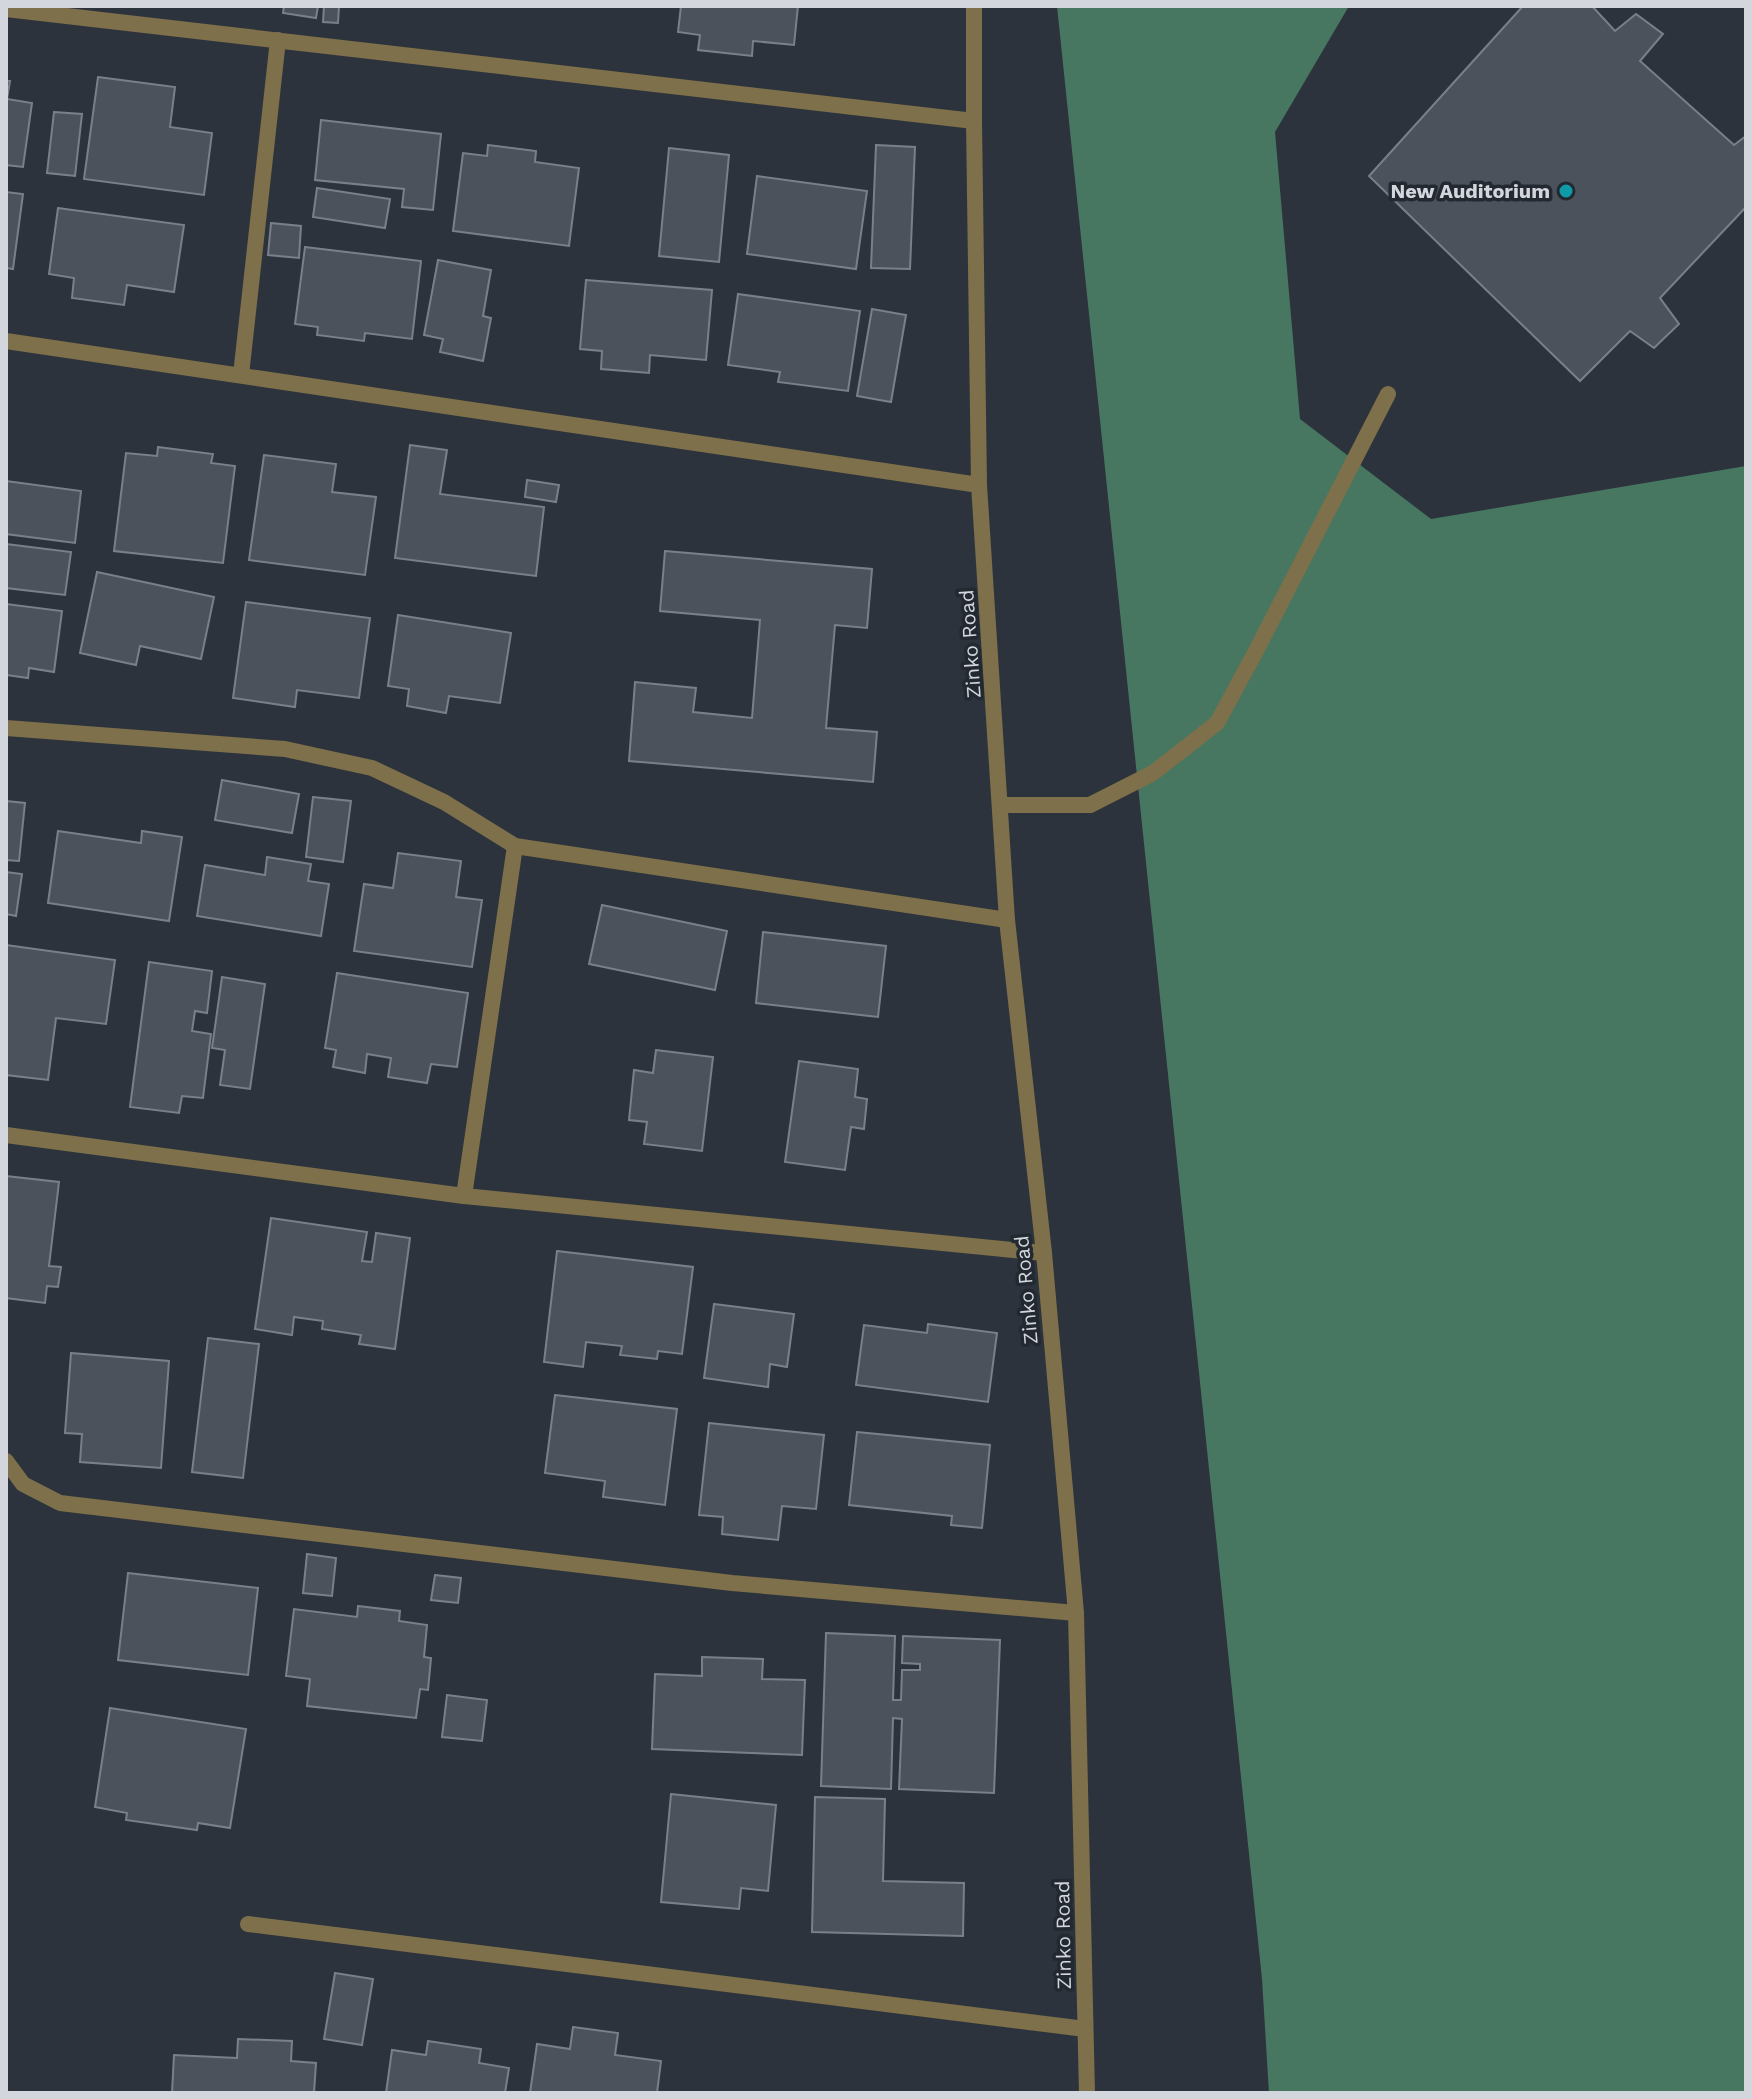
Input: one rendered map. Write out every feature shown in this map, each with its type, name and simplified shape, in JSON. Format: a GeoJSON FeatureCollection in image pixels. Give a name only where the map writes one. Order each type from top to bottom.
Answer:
{"type":"FeatureCollection","features":[{"type":"Feature","properties":{"kind":"street","name":"Zinko Road"},"geometry":{"type":"LineString","coordinates":[[974,6],[979,485],[1007,920],[1044,1253],[1076,1613],[1087,2093]]}},
{"type":"Feature","properties":{"kind":"street"},"geometry":{"type":"LineString","coordinates":[[6,9],[974,121]]}},
{"type":"Feature","properties":{"kind":"street"},"geometry":{"type":"LineString","coordinates":[[241,375],[278,40]]}},
{"type":"Feature","properties":{"kind":"street"},"geometry":{"type":"LineString","coordinates":[[6,341],[979,485]]}},
{"type":"Feature","properties":{"kind":"street"},"geometry":{"type":"LineString","coordinates":[[1000,805],[1090,805],[1153,773],[1217,723],[1388,394]]}},
{"type":"Feature","properties":{"kind":"street"},"geometry":{"type":"LineString","coordinates":[[6,728],[285,749],[372,768],[444,802],[515,846],[1007,920]]}},
{"type":"Feature","properties":{"kind":"street"},"geometry":{"type":"LineString","coordinates":[[464,1196],[515,846]]}},
{"type":"Feature","properties":{"kind":"street"},"geometry":{"type":"LineString","coordinates":[[6,1135],[464,1196],[1044,1253]]}},
{"type":"Feature","properties":{"kind":"street"},"geometry":{"type":"LineString","coordinates":[[6,1461],[23,1484],[60,1503],[732,1583],[1076,1613]]}},
{"type":"Feature","properties":{"kind":"street"},"geometry":{"type":"LineString","coordinates":[[248,1924],[1085,2029]]}},
{"type":"Feature","properties":{"kind":"green space"},"geometry":{"type":"Polygon","coordinates":[[[1057,6],[1349,6],[1275,132],[1300,419],[1431,519],[1746,466],[1746,2093],[1269,2093],[1262,1979],[1057,6]]]}},
{"type":"Feature","properties":{"kind":"building"},"geometry":{"type":"Polygon","coordinates":[[[284,6],[318,6],[316,18],[283,13],[284,6]]]}},
{"type":"Feature","properties":{"kind":"building"},"geometry":{"type":"Polygon","coordinates":[[[324,6],[339,6],[338,23],[323,22],[324,6]]]}},
{"type":"Feature","properties":{"kind":"building"},"geometry":{"type":"Polygon","coordinates":[[[681,6],[798,6],[794,45],[753,41],[752,56],[698,50],[700,35],[678,32],[681,6]]]}},
{"type":"Feature","properties":{"kind":"building","name":"New Auditorium"},"geometry":{"type":"Polygon","coordinates":[[[1523,6],[1592,6],[1615,31],[1636,14],[1663,34],[1640,61],[1734,145],[1746,136],[1746,207],[1660,298],[1679,324],[1654,348],[1630,331],[1580,381],[1369,176],[1523,6]]]}},
{"type":"Feature","properties":{"kind":"building"},"geometry":{"type":"Polygon","coordinates":[[[98,77],[175,87],[170,127],[212,133],[204,195],[84,179],[98,77]]]}},
{"type":"Feature","properties":{"kind":"building"},"geometry":{"type":"Polygon","coordinates":[[[6,81],[10,81],[7,99],[32,103],[23,167],[6,165],[6,81]]]}},
{"type":"Feature","properties":{"kind":"building"},"geometry":{"type":"Polygon","coordinates":[[[54,112],[82,114],[75,176],[47,173],[54,112]]]}},
{"type":"Feature","properties":{"kind":"building"},"geometry":{"type":"Polygon","coordinates":[[[321,120],[441,134],[433,210],[402,207],[404,189],[315,180],[321,120]]]}},
{"type":"Feature","properties":{"kind":"building"},"geometry":{"type":"Polygon","coordinates":[[[488,145],[536,151],[535,162],[579,168],[569,246],[453,231],[463,153],[487,156],[488,145]]]}},
{"type":"Feature","properties":{"kind":"building"},"geometry":{"type":"Polygon","coordinates":[[[876,145],[915,147],[910,269],[871,268],[876,145]]]}},
{"type":"Feature","properties":{"kind":"building"},"geometry":{"type":"Polygon","coordinates":[[[669,148],[729,155],[719,262],[659,256],[669,148]]]}},
{"type":"Feature","properties":{"kind":"building"},"geometry":{"type":"Polygon","coordinates":[[[757,176],[867,191],[856,269],[747,254],[757,176]]]}},
{"type":"Feature","properties":{"kind":"building"},"geometry":{"type":"Polygon","coordinates":[[[317,188],[390,199],[385,228],[313,217],[317,188]]]}},
{"type":"Feature","properties":{"kind":"building"},"geometry":{"type":"Polygon","coordinates":[[[6,192],[23,194],[13,269],[6,268],[6,192]]]}},
{"type":"Feature","properties":{"kind":"building"},"geometry":{"type":"Polygon","coordinates":[[[58,208],[184,225],[174,292],[127,285],[124,305],[72,298],[74,278],[49,274],[58,208]]]}},
{"type":"Feature","properties":{"kind":"building"},"geometry":{"type":"Polygon","coordinates":[[[271,223],[301,226],[299,258],[268,255],[271,223]]]}},
{"type":"Feature","properties":{"kind":"building"},"geometry":{"type":"Polygon","coordinates":[[[305,247],[421,261],[412,339],[365,333],[364,341],[317,335],[318,327],[295,324],[305,247]]]}},
{"type":"Feature","properties":{"kind":"building"},"geometry":{"type":"Polygon","coordinates":[[[438,260],[491,270],[483,316],[491,318],[483,361],[440,352],[443,339],[424,335],[438,260]]]}},
{"type":"Feature","properties":{"kind":"building"},"geometry":{"type":"Polygon","coordinates":[[[586,280],[712,290],[706,360],[650,355],[649,373],[601,369],[602,351],[580,349],[586,280]]]}},
{"type":"Feature","properties":{"kind":"building"},"geometry":{"type":"Polygon","coordinates":[[[738,294],[860,311],[848,391],[778,382],[780,372],[728,365],[738,294]]]}},
{"type":"Feature","properties":{"kind":"building"},"geometry":{"type":"Polygon","coordinates":[[[872,309],[906,315],[891,402],[857,396],[872,309]]]}},
{"type":"Feature","properties":{"kind":"building"},"geometry":{"type":"Polygon","coordinates":[[[410,445],[447,450],[440,494],[544,507],[536,576],[395,558],[410,445]]]}},
{"type":"Feature","properties":{"kind":"building"},"geometry":{"type":"Polygon","coordinates":[[[158,447],[213,454],[211,463],[235,466],[223,563],[114,551],[126,453],[157,456],[158,447]]]}},
{"type":"Feature","properties":{"kind":"building"},"geometry":{"type":"Polygon","coordinates":[[[264,455],[336,464],[332,492],[376,497],[365,575],[249,560],[264,455]]]}},
{"type":"Feature","properties":{"kind":"building"},"geometry":{"type":"Polygon","coordinates":[[[527,480],[559,485],[556,502],[525,497],[527,480]]]}},
{"type":"Feature","properties":{"kind":"building"},"geometry":{"type":"Polygon","coordinates":[[[6,481],[81,491],[75,543],[6,534],[6,481]]]}},
{"type":"Feature","properties":{"kind":"building"},"geometry":{"type":"Polygon","coordinates":[[[6,544],[71,552],[65,595],[6,588],[6,544]]]}},
{"type":"Feature","properties":{"kind":"building"},"geometry":{"type":"Polygon","coordinates":[[[665,551],[872,569],[867,628],[835,625],[826,728],[877,732],[873,782],[629,761],[635,682],[696,688],[693,712],[752,718],[760,620],[660,611],[665,551]]]}},
{"type":"Feature","properties":{"kind":"building"},"geometry":{"type":"Polygon","coordinates":[[[97,572],[214,597],[201,659],[140,646],[136,665],[80,653],[97,572]]]}},
{"type":"Feature","properties":{"kind":"building"},"geometry":{"type":"Polygon","coordinates":[[[246,602],[370,618],[359,698],[297,690],[295,707],[233,698],[246,602]]]}},
{"type":"Feature","properties":{"kind":"building"},"geometry":{"type":"Polygon","coordinates":[[[6,604],[62,611],[54,672],[29,668],[28,678],[6,675],[6,604]]]}},
{"type":"Feature","properties":{"kind":"building"},"geometry":{"type":"Polygon","coordinates":[[[398,615],[511,633],[500,703],[449,696],[446,713],[407,706],[409,689],[388,686],[398,615]]]}},
{"type":"Feature","properties":{"kind":"building"},"geometry":{"type":"Polygon","coordinates":[[[222,780],[299,794],[292,833],[215,820],[222,780]]]}},
{"type":"Feature","properties":{"kind":"building"},"geometry":{"type":"Polygon","coordinates":[[[313,797],[351,801],[343,862],[306,857],[313,797]]]}},
{"type":"Feature","properties":{"kind":"building"},"geometry":{"type":"Polygon","coordinates":[[[6,801],[25,803],[19,861],[6,860],[6,801]]]}},
{"type":"Feature","properties":{"kind":"building"},"geometry":{"type":"Polygon","coordinates":[[[58,831],[141,843],[142,831],[182,837],[169,921],[48,903],[58,831]]]}},
{"type":"Feature","properties":{"kind":"building"},"geometry":{"type":"Polygon","coordinates":[[[398,853],[461,861],[456,897],[482,900],[472,967],[354,951],[364,884],[393,888],[398,853]]]}},
{"type":"Feature","properties":{"kind":"building"},"geometry":{"type":"Polygon","coordinates":[[[267,857],[311,864],[308,881],[329,884],[321,936],[197,916],[205,865],[265,875],[267,857]]]}},
{"type":"Feature","properties":{"kind":"building"},"geometry":{"type":"Polygon","coordinates":[[[6,872],[22,874],[16,916],[6,914],[6,872]]]}},
{"type":"Feature","properties":{"kind":"building"},"geometry":{"type":"Polygon","coordinates":[[[602,905],[727,931],[715,990],[589,964],[602,905]]]}},
{"type":"Feature","properties":{"kind":"building"},"geometry":{"type":"Polygon","coordinates":[[[763,932],[886,946],[878,1017],[756,1003],[763,932]]]}},
{"type":"Feature","properties":{"kind":"building"},"geometry":{"type":"Polygon","coordinates":[[[6,945],[115,960],[106,1024],[56,1018],[48,1080],[6,1075],[6,945]]]}},
{"type":"Feature","properties":{"kind":"building"},"geometry":{"type":"Polygon","coordinates":[[[149,962],[212,971],[207,1013],[195,1011],[192,1031],[211,1034],[203,1098],[182,1096],[179,1113],[130,1107],[149,962]]]}},
{"type":"Feature","properties":{"kind":"building"},"geometry":{"type":"Polygon","coordinates":[[[337,973],[468,993],[457,1067],[431,1064],[427,1083],[388,1077],[391,1058],[367,1054],[365,1073],[333,1067],[336,1050],[325,1048],[337,973]]]}},
{"type":"Feature","properties":{"kind":"building"},"geometry":{"type":"Polygon","coordinates":[[[222,977],[265,984],[250,1089],[220,1085],[225,1050],[212,1048],[222,977]]]}},
{"type":"Feature","properties":{"kind":"building"},"geometry":{"type":"Polygon","coordinates":[[[656,1050],[713,1057],[702,1151],[644,1144],[647,1122],[629,1120],[634,1070],[653,1073],[656,1050]]]}},
{"type":"Feature","properties":{"kind":"building"},"geometry":{"type":"Polygon","coordinates":[[[799,1061],[858,1069],[855,1097],[867,1099],[864,1129],[851,1127],[845,1170],[785,1162],[799,1061]]]}},
{"type":"Feature","properties":{"kind":"building"},"geometry":{"type":"Polygon","coordinates":[[[6,1176],[59,1182],[49,1266],[61,1267],[58,1287],[47,1286],[45,1303],[6,1298],[6,1176]]]}},
{"type":"Feature","properties":{"kind":"building"},"geometry":{"type":"Polygon","coordinates":[[[271,1218],[367,1232],[362,1261],[372,1262],[376,1233],[410,1238],[395,1349],[359,1344],[361,1335],[322,1329],[323,1321],[294,1317],[292,1335],[255,1329],[271,1218]]]}},
{"type":"Feature","properties":{"kind":"building"},"geometry":{"type":"Polygon","coordinates":[[[557,1251],[693,1267],[682,1354],[658,1351],[657,1359],[620,1355],[622,1346],[586,1342],[583,1367],[544,1362],[557,1251]]]}},
{"type":"Feature","properties":{"kind":"building"},"geometry":{"type":"Polygon","coordinates":[[[714,1304],[794,1314],[787,1367],[770,1364],[768,1387],[704,1378],[714,1304]]]}},
{"type":"Feature","properties":{"kind":"building"},"geometry":{"type":"Polygon","coordinates":[[[928,1324],[997,1333],[988,1402],[856,1385],[864,1325],[927,1333],[928,1324]]]}},
{"type":"Feature","properties":{"kind":"building"},"geometry":{"type":"Polygon","coordinates":[[[208,1338],[259,1344],[243,1478],[192,1472],[208,1338]]]}},
{"type":"Feature","properties":{"kind":"building"},"geometry":{"type":"Polygon","coordinates":[[[71,1353],[169,1361],[161,1468],[80,1462],[82,1434],[65,1433],[71,1353]]]}},
{"type":"Feature","properties":{"kind":"building"},"geometry":{"type":"Polygon","coordinates":[[[555,1395],[677,1409],[665,1505],[603,1497],[605,1481],[545,1473],[555,1395]]]}},
{"type":"Feature","properties":{"kind":"building"},"geometry":{"type":"Polygon","coordinates":[[[709,1423],[824,1435],[816,1509],[782,1506],[778,1540],[722,1534],[723,1517],[699,1515],[709,1423]]]}},
{"type":"Feature","properties":{"kind":"building"},"geometry":{"type":"Polygon","coordinates":[[[857,1432],[990,1445],[982,1528],[951,1525],[952,1516],[849,1505],[857,1432]]]}},
{"type":"Feature","properties":{"kind":"building"},"geometry":{"type":"Polygon","coordinates":[[[307,1554],[336,1558],[332,1596],[303,1593],[307,1554]]]}},
{"type":"Feature","properties":{"kind":"building"},"geometry":{"type":"Polygon","coordinates":[[[128,1573],[258,1588],[248,1675],[118,1660],[128,1573]]]}},
{"type":"Feature","properties":{"kind":"building"},"geometry":{"type":"Polygon","coordinates":[[[435,1575],[461,1578],[458,1603],[431,1600],[435,1575]]]}},
{"type":"Feature","properties":{"kind":"building"},"geometry":{"type":"Polygon","coordinates":[[[358,1606],[400,1611],[399,1621],[427,1625],[424,1657],[431,1658],[428,1690],[420,1689],[416,1718],[307,1706],[310,1679],[286,1676],[294,1609],[357,1617],[358,1606]]]}},
{"type":"Feature","properties":{"kind":"building"},"geometry":{"type":"Polygon","coordinates":[[[826,1633],[895,1636],[893,1700],[901,1700],[902,1670],[920,1670],[920,1664],[902,1663],[903,1636],[1000,1640],[994,1793],[899,1789],[902,1719],[893,1718],[891,1789],[821,1786],[826,1633]]]}},
{"type":"Feature","properties":{"kind":"building"},"geometry":{"type":"Polygon","coordinates":[[[702,1657],[763,1659],[762,1679],[805,1680],[802,1755],[652,1749],[655,1674],[702,1676],[702,1657]]]}},
{"type":"Feature","properties":{"kind":"building"},"geometry":{"type":"Polygon","coordinates":[[[447,1695],[487,1700],[482,1741],[442,1737],[447,1695]]]}},
{"type":"Feature","properties":{"kind":"building"},"geometry":{"type":"Polygon","coordinates":[[[110,1708],[246,1729],[230,1828],[198,1823],[197,1830],[126,1820],[127,1813],[95,1807],[110,1708]]]}},
{"type":"Feature","properties":{"kind":"building"},"geometry":{"type":"Polygon","coordinates":[[[671,1794],[776,1805],[768,1891],[741,1888],[739,1909],[661,1902],[671,1794]]]}},
{"type":"Feature","properties":{"kind":"building"},"geometry":{"type":"Polygon","coordinates":[[[815,1797],[885,1799],[883,1881],[964,1883],[963,1936],[812,1932],[815,1797]]]}},
{"type":"Feature","properties":{"kind":"building"},"geometry":{"type":"Polygon","coordinates":[[[335,1973],[373,1979],[362,2045],[324,2039],[335,1973]]]}},
{"type":"Feature","properties":{"kind":"building"},"geometry":{"type":"Polygon","coordinates":[[[573,2027],[618,2033],[615,2055],[661,2061],[657,2093],[530,2093],[537,2044],[570,2049],[573,2027]]]}},
{"type":"Feature","properties":{"kind":"building"},"geometry":{"type":"Polygon","coordinates":[[[238,2039],[292,2041],[291,2061],[316,2063],[314,2093],[172,2093],[174,2055],[237,2058],[238,2039]]]}},
{"type":"Feature","properties":{"kind":"building"},"geometry":{"type":"Polygon","coordinates":[[[428,2041],[481,2049],[479,2063],[509,2068],[505,2093],[386,2093],[392,2050],[426,2055],[428,2041]]]}},
{"type":"Feature","properties":{"kind":"place","name":"New Auditorium"},"geometry":{"type":"Point","coordinates":[1566,191]}}]}
